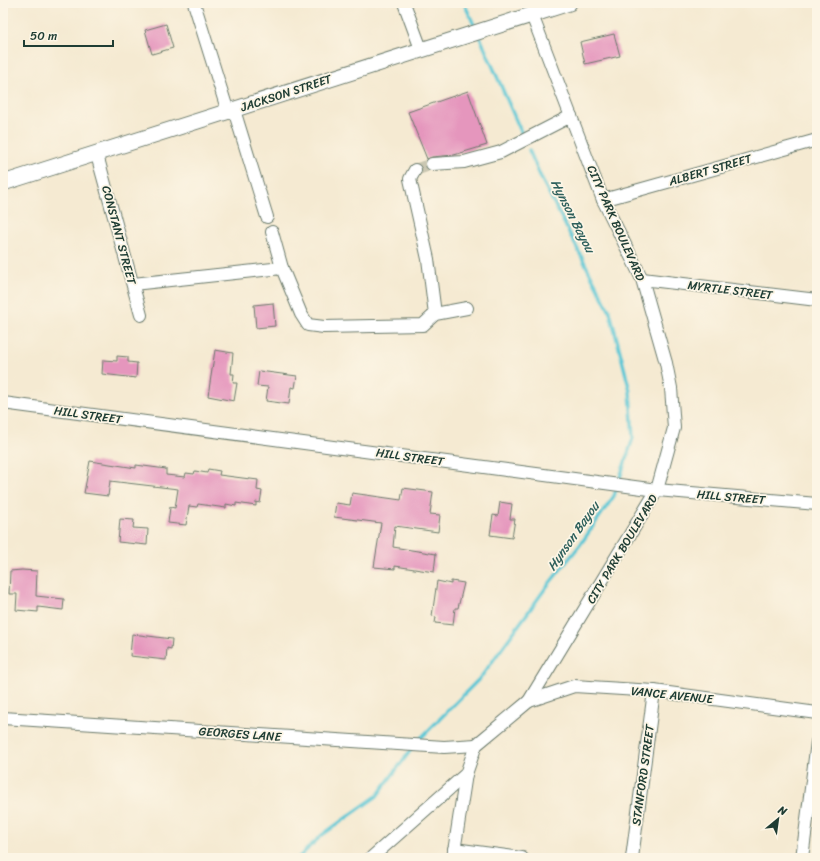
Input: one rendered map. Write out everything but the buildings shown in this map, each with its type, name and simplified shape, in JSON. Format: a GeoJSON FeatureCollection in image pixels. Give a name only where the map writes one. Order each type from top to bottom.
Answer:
{"type":"FeatureCollection","features":[{"type":"Feature","properties":{"kind":"main road","name":"JACKSON STREET"},"geometry":{"type":"LineString","coordinates":[[3,183],[97,155],[421,49],[569,3]]}},
{"type":"Feature","properties":{"kind":"street"},"geometry":{"type":"LineString","coordinates":[[194,3],[267,217]]}},
{"type":"Feature","properties":{"kind":"street"},"geometry":{"type":"LineString","coordinates":[[404,3],[421,49]]}},
{"type":"Feature","properties":{"kind":"street","name":"CITY PARK BOULEVARD"},"geometry":{"type":"LineString","coordinates":[[476,745],[529,701],[657,490],[674,428],[673,408],[666,363],[642,279],[603,200],[532,14]]}},
{"type":"Feature","properties":{"kind":"street"},"geometry":{"type":"LineString","coordinates":[[432,164],[464,162],[500,152],[571,116]]}},
{"type":"Feature","properties":{"kind":"street","name":"ALBERT STREET"},"geometry":{"type":"LineString","coordinates":[[603,200],[817,140]]}},
{"type":"Feature","properties":{"kind":"street","name":"CONSTANT STREET"},"geometry":{"type":"LineString","coordinates":[[97,155],[141,315]]}},
{"type":"Feature","properties":{"kind":"street"},"geometry":{"type":"LineString","coordinates":[[415,170],[410,179],[428,259],[435,314]]}},
{"type":"Feature","properties":{"kind":"street"},"geometry":{"type":"LineString","coordinates":[[272,232],[282,268],[301,314],[308,325],[324,327],[423,325],[435,314],[467,308]]}},
{"type":"Feature","properties":{"kind":"street"},"geometry":{"type":"LineString","coordinates":[[132,284],[282,268]]}},
{"type":"Feature","properties":{"kind":"street","name":"MYRTLE STREET"},"geometry":{"type":"LineString","coordinates":[[642,279],[817,300]]}},
{"type":"Feature","properties":{"kind":"street","name":"HILL STREET"},"geometry":{"type":"LineString","coordinates":[[3,403],[657,490],[817,504]]}},
{"type":"Feature","properties":{"kind":"street","name":"VANCE AVENUE"},"geometry":{"type":"LineString","coordinates":[[529,701],[574,686],[654,691],[817,713]]}},
{"type":"Feature","properties":{"kind":"street","name":"STANFORD STREET"},"geometry":{"type":"LineString","coordinates":[[632,858],[654,691]]}},
{"type":"Feature","properties":{"kind":"street","name":"GEORGES LANE"},"geometry":{"type":"LineString","coordinates":[[3,718],[444,747],[476,745]]}},
{"type":"Feature","properties":{"kind":"street"},"geometry":{"type":"LineString","coordinates":[[802,858],[817,742]]}},
{"type":"Feature","properties":{"kind":"street"},"geometry":{"type":"LineString","coordinates":[[476,745],[466,774],[453,853],[522,858]]}},
{"type":"Feature","properties":{"kind":"street"},"geometry":{"type":"LineString","coordinates":[[371,858],[466,774]]}},
{"type":"Feature","properties":{"kind":"waterway","name":"Hynson Bayou"},"geometry":{"type":"LineString","coordinates":[[464,3],[476,29]]}},
{"type":"Feature","properties":{"kind":"waterway","name":"Hynson Bayou"},"geometry":{"type":"LineString","coordinates":[[479,35],[522,134]]}},
{"type":"Feature","properties":{"kind":"waterway","name":"Hynson Bayou"},"geometry":{"type":"LineString","coordinates":[[417,742],[481,677],[545,589],[580,545],[614,496],[633,438],[630,391],[610,312],[542,180],[529,150]]}},
{"type":"Feature","properties":{"kind":"waterway","name":"Hynson Bayou"},"geometry":{"type":"LineString","coordinates":[[298,858],[322,835],[377,796],[413,747]]}},
{"type":"Feature","properties":{"kind":"tunnel"},"geometry":{"type":"LineString","coordinates":[[415,170],[432,164]]}}]}
